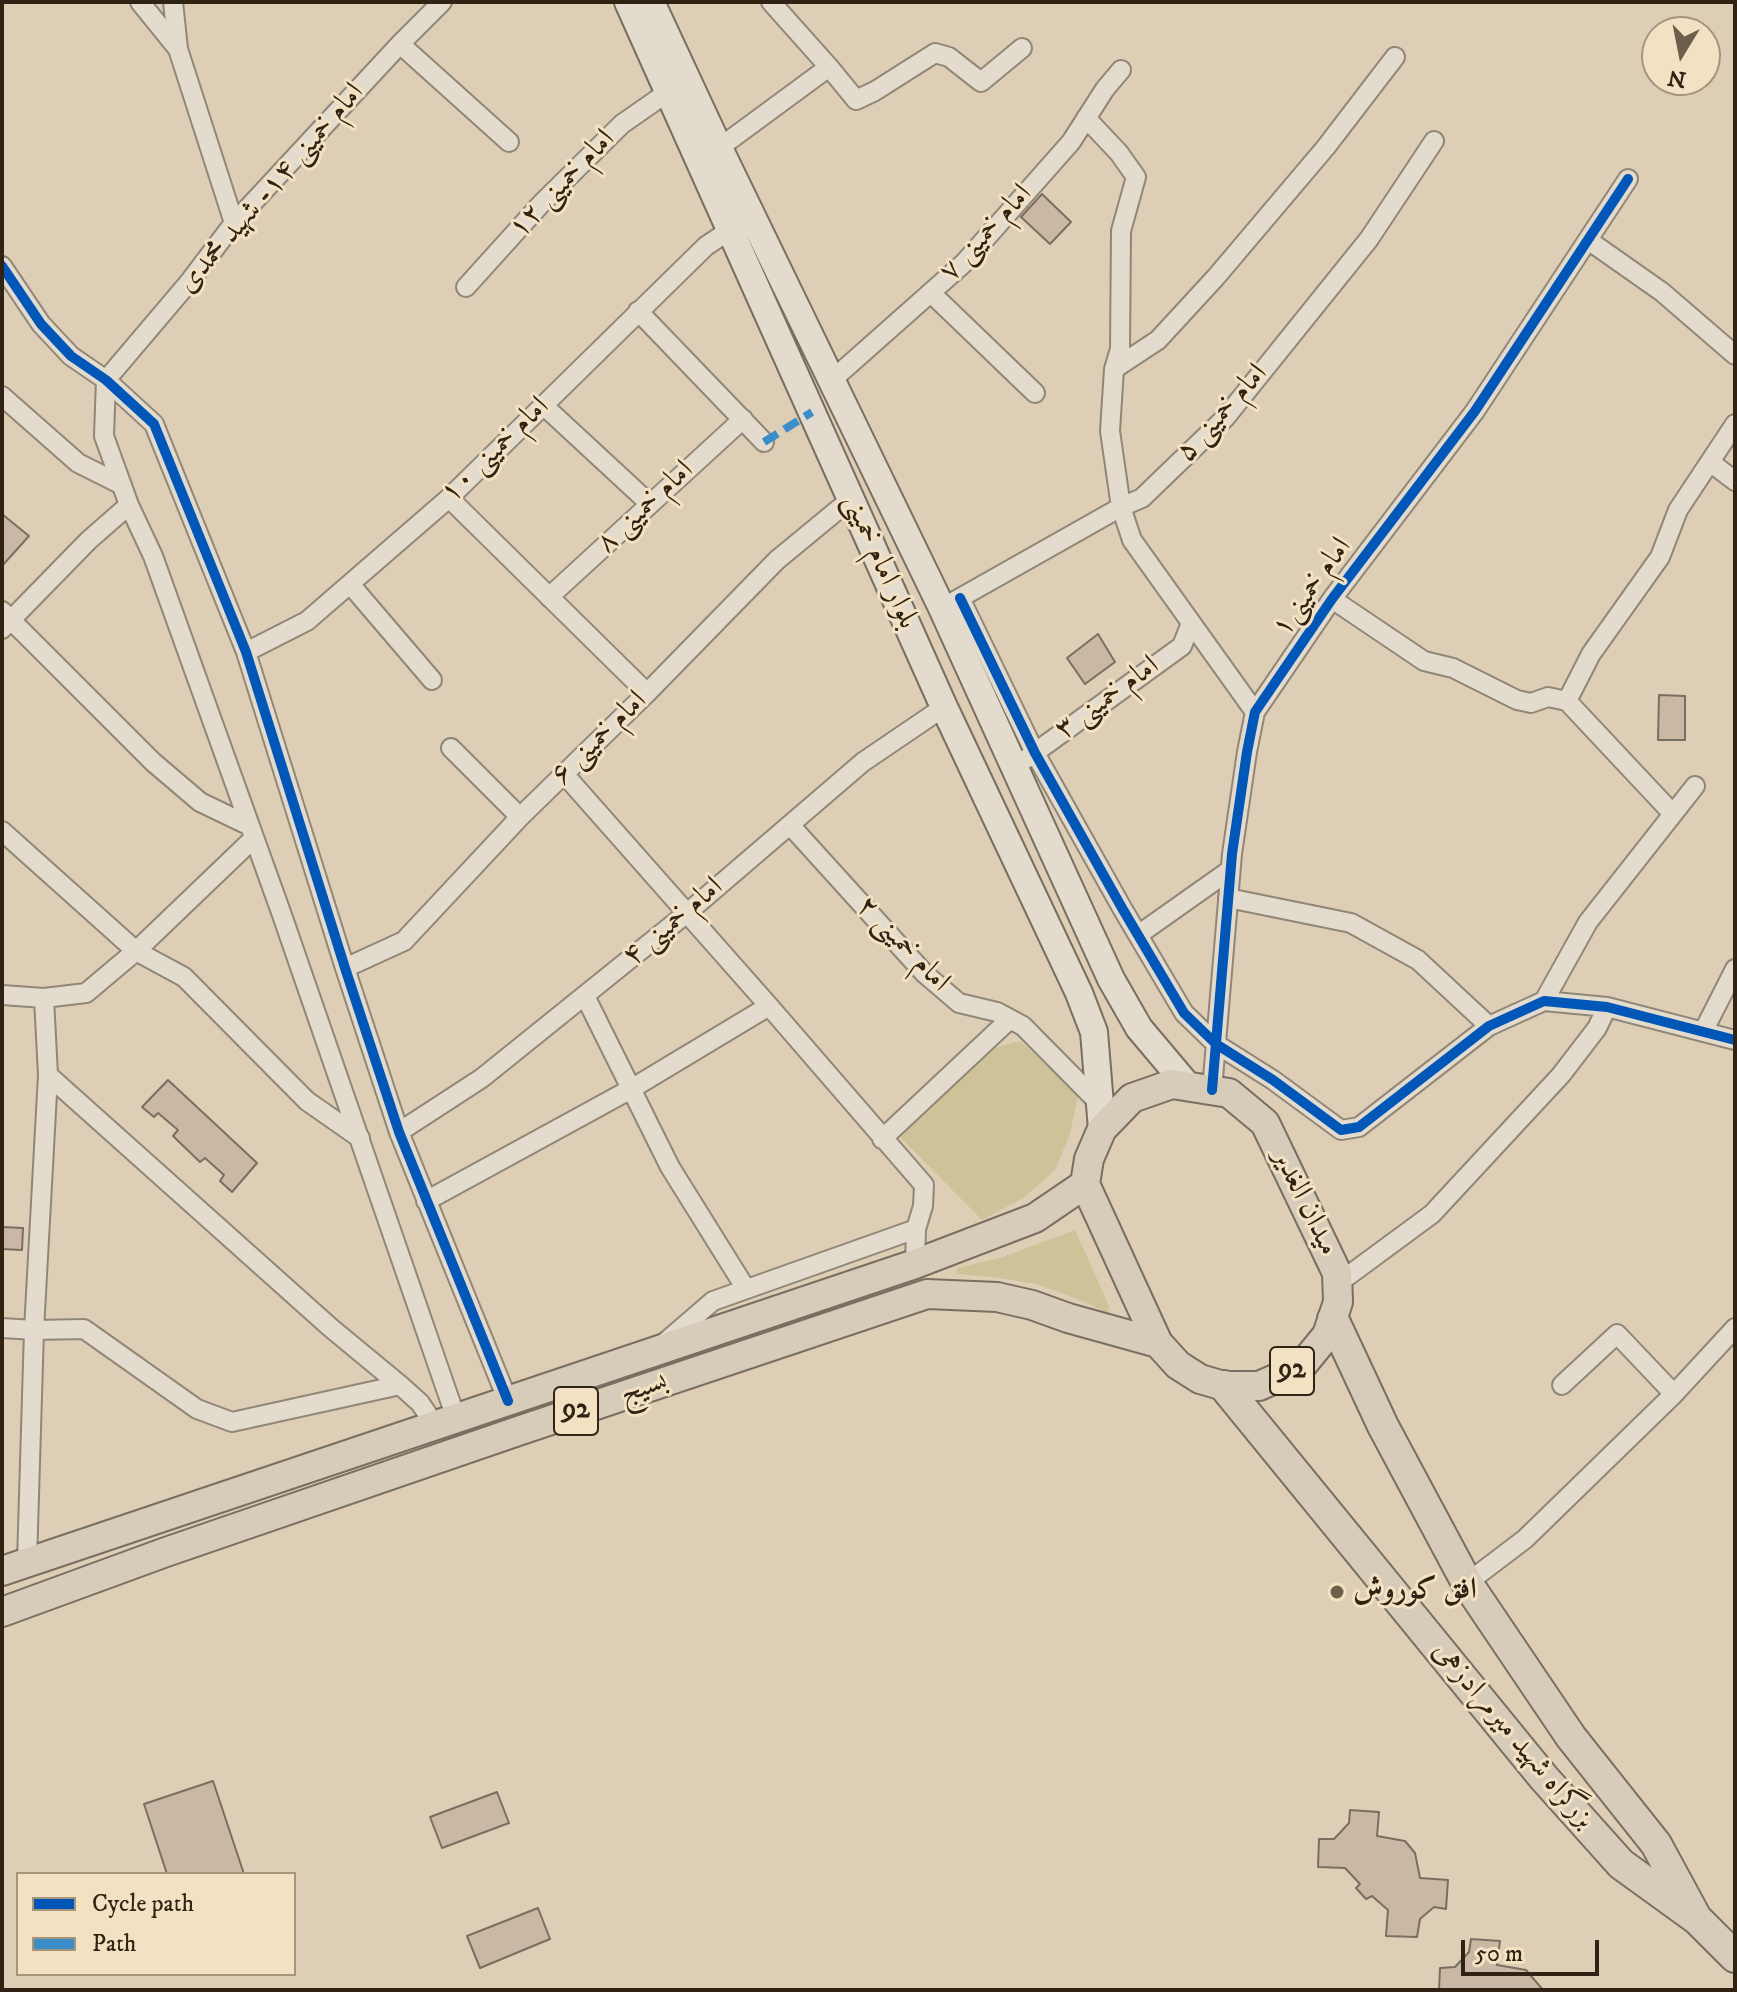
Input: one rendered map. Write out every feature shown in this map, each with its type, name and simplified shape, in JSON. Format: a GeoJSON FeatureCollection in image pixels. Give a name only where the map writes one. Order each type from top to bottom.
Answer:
{"type":"FeatureCollection","features":[{"type":"Feature","properties":{"kind":"highway","name":"بزرگراه شهید میرمرادزهی"},"geometry":{"type":"LineString","coordinates":[[1333,1319],[1383,1426],[1467,1583],[1571,1737],[1656,1844],[1697,1919]]}},
{"type":"Feature","properties":{"kind":"highway","name":"بزرگراه شهید میرمرادزهی"},"geometry":{"type":"LineString","coordinates":[[1224,1386],[1544,1778],[1621,1864],[1697,1919],[1735,1957]]}},
{"type":"Feature","properties":{"kind":"main road","name":"بلوار امام خمینی"},"geometry":{"type":"LineString","coordinates":[[628,2],[668,92],[744,240],[851,499],[944,707],[1079,993],[1094,1032],[1101,1116]]}},
{"type":"Feature","properties":{"kind":"main road","name":"بلوار امام خمینی"},"geometry":{"type":"LineString","coordinates":[[651,2],[719,148],[744,240],[832,380],[951,603],[1025,760],[1111,979],[1139,1028],[1200,1087]]}},
{"type":"Feature","properties":{"kind":"main road"},"geometry":{"type":"LineString","coordinates":[[1085,1184],[1101,1116],[1132,1098],[1172,1084],[1200,1087]]}},
{"type":"Feature","properties":{"kind":"main road","name":"میدان الغدیر"},"geometry":{"type":"LineString","coordinates":[[1085,1184],[1158,1343],[1178,1365],[1200,1379],[1224,1386],[1259,1386],[1300,1368],[1327,1335],[1338,1302],[1337,1273],[1265,1123],[1229,1093],[1200,1087]]}},
{"type":"Feature","properties":{"kind":"main road","name":"بسیج"},"geometry":{"type":"LineString","coordinates":[[14,1566],[915,1264],[1035,1218],[1085,1184]]}},
{"type":"Feature","properties":{"kind":"main road"},"geometry":{"type":"LineString","coordinates":[[915,1264],[927,1294]]}},
{"type":"Feature","properties":{"kind":"main road","name":"بسیج"},"geometry":{"type":"LineString","coordinates":[[2,1612],[180,1547],[927,1294],[997,1297],[1158,1343]]}},
{"type":"Feature","properties":{"kind":"street"},"geometry":{"type":"LineString","coordinates":[[140,2],[178,49]]}},
{"type":"Feature","properties":{"kind":"street"},"geometry":{"type":"LineString","coordinates":[[173,2],[178,49],[234,223]]}},
{"type":"Feature","properties":{"kind":"street","name":"امام خمینی ۱۴- شهید محمدی"},"geometry":{"type":"LineString","coordinates":[[106,380],[190,281],[234,223],[442,2]]}},
{"type":"Feature","properties":{"kind":"street"},"geometry":{"type":"LineString","coordinates":[[771,2],[856,100],[935,53],[949,57],[981,82],[1022,48]]}},
{"type":"Feature","properties":{"kind":"street"},"geometry":{"type":"LineString","coordinates":[[400,44],[509,142]]}},
{"type":"Feature","properties":{"kind":"street"},"geometry":{"type":"LineString","coordinates":[[1114,369],[1158,340],[1216,277],[1326,147],[1395,57]]}},
{"type":"Feature","properties":{"kind":"street"},"geometry":{"type":"LineString","coordinates":[[719,148],[829,67]]}},
{"type":"Feature","properties":{"kind":"street","name":"امام خمینی ۷"},"geometry":{"type":"LineString","coordinates":[[832,380],[964,263],[1071,142],[1121,70]]}},
{"type":"Feature","properties":{"kind":"street","name":"امام خمینی ۱۲"},"geometry":{"type":"LineString","coordinates":[[466,287],[541,204],[622,124],[668,92]]}},
{"type":"Feature","properties":{"kind":"street"},"geometry":{"type":"LineString","coordinates":[[1086,118],[1119,153],[1136,177],[1121,231],[1120,349],[1114,369],[1110,431],[1121,507],[1132,540],[1255,712]]}},
{"type":"Feature","properties":{"kind":"street","name":"امام خمینی ۵"},"geometry":{"type":"LineString","coordinates":[[951,603],[1142,498],[1225,418],[1369,239],[1434,141]]}},
{"type":"Feature","properties":{"kind":"street","name":"امام خمینی۱"},"geometry":{"type":"LineString","coordinates":[[1200,1087],[1216,1044],[1230,870],[1255,712],[1332,599],[1475,411],[1628,179]]}},
{"type":"Feature","properties":{"kind":"street","name":"امام خمینی ۱۰"},"geometry":{"type":"LineString","coordinates":[[246,652],[307,621],[449,498],[706,246],[744,240]]}},
{"type":"Feature","properties":{"kind":"street"},"geometry":{"type":"LineString","coordinates":[[1588,240],[1662,292],[1735,355]]}},
{"type":"Feature","properties":{"kind":"street"},"geometry":{"type":"LineString","coordinates":[[2,266],[41,324],[71,356],[106,380],[154,424],[246,652],[399,1132],[508,1401]]}},
{"type":"Feature","properties":{"kind":"street"},"geometry":{"type":"LineString","coordinates":[[931,293],[1035,393]]}},
{"type":"Feature","properties":{"kind":"street"},"geometry":{"type":"LineString","coordinates":[[638,311],[764,442]]}},
{"type":"Feature","properties":{"kind":"street"},"geometry":{"type":"LineString","coordinates":[[106,380],[104,436],[129,505],[153,556],[360,1138],[446,1421]]}},
{"type":"Feature","properties":{"kind":"street"},"geometry":{"type":"LineString","coordinates":[[2,396],[78,463],[122,485]]}},
{"type":"Feature","properties":{"kind":"street"},"geometry":{"type":"LineString","coordinates":[[543,405],[650,504]]}},
{"type":"Feature","properties":{"kind":"street","name":"امام خمینی ۸"},"geometry":{"type":"LineString","coordinates":[[549,597],[743,419]]}},
{"type":"Feature","properties":{"kind":"street"},"geometry":{"type":"LineString","coordinates":[[1567,701],[1591,654],[1660,557],[1678,510],[1735,424]]}},
{"type":"Feature","properties":{"kind":"street"},"geometry":{"type":"LineString","coordinates":[[1710,462],[1735,481]]}},
{"type":"Feature","properties":{"kind":"street"},"geometry":{"type":"LineString","coordinates":[[449,498],[647,693]]}},
{"type":"Feature","properties":{"kind":"street","name":"امام خمینی ۶"},"geometry":{"type":"LineString","coordinates":[[345,968],[404,941],[520,817],[777,560],[851,499]]}},
{"type":"Feature","properties":{"kind":"street"},"geometry":{"type":"LineString","coordinates":[[129,505],[5,619],[153,762],[200,802],[252,832]]}},
{"type":"Feature","properties":{"kind":"street"},"geometry":{"type":"LineString","coordinates":[[350,584],[432,680]]}},
{"type":"Feature","properties":{"kind":"street"},"geometry":{"type":"LineString","coordinates":[[1332,599],[1424,661],[1453,668],[1517,700],[1531,703],[1548,697],[1567,701],[1673,814]]}},
{"type":"Feature","properties":{"kind":"street","name":"امام خمینی ۳"},"geometry":{"type":"LineString","coordinates":[[1025,760],[1182,646],[1191,623]]}},
{"type":"Feature","properties":{"kind":"street","name":"امام خمینی ۴"},"geometry":{"type":"LineString","coordinates":[[399,1132],[482,1078],[687,913],[863,762],[944,707]]}},
{"type":"Feature","properties":{"kind":"street"},"geometry":{"type":"LineString","coordinates":[[451,748],[520,817]]}},
{"type":"Feature","properties":{"kind":"street"},"geometry":{"type":"LineString","coordinates":[[1025,760],[1138,935],[1184,1013],[1216,1044],[1273,1080],[1341,1130],[1359,1127],[1489,1026],[1544,1001],[1607,1007],[1735,1040]]}},
{"type":"Feature","properties":{"kind":"street"},"geometry":{"type":"LineString","coordinates":[[564,774],[924,1185],[923,1206],[916,1229],[915,1264]]}},
{"type":"Feature","properties":{"kind":"street"},"geometry":{"type":"LineString","coordinates":[[1544,1001],[1588,922],[1695,786]]}},
{"type":"Feature","properties":{"kind":"street","name":"امام خمینی ۲"},"geometry":{"type":"LineString","coordinates":[[790,825],[925,974],[959,1003],[997,1012],[1023,1026],[1101,1116]]}},
{"type":"Feature","properties":{"kind":"street"},"geometry":{"type":"LineString","coordinates":[[2,831],[136,951],[184,977],[307,1101],[360,1138]]}},
{"type":"Feature","properties":{"kind":"street"},"geometry":{"type":"LineString","coordinates":[[2,995],[44,998],[86,993],[136,951],[252,832]]}},
{"type":"Feature","properties":{"kind":"street"},"geometry":{"type":"LineString","coordinates":[[1138,935],[1230,870]]}},
{"type":"Feature","properties":{"kind":"street"},"geometry":{"type":"LineString","coordinates":[[1228,898],[1351,923],[1418,960],[1489,1026]]}},
{"type":"Feature","properties":{"kind":"street"},"geometry":{"type":"LineString","coordinates":[[1703,1032],[1735,969]]}},
{"type":"Feature","properties":{"kind":"street"},"geometry":{"type":"LineString","coordinates":[[585,996],[670,1167],[746,1289]]}},
{"type":"Feature","properties":{"kind":"street"},"geometry":{"type":"LineString","coordinates":[[14,1566],[34,1330],[48,1075],[44,998]]}},
{"type":"Feature","properties":{"kind":"street"},"geometry":{"type":"LineString","coordinates":[[426,1201],[631,1089],[769,1006]]}},
{"type":"Feature","properties":{"kind":"street"},"geometry":{"type":"LineString","coordinates":[[1337,1284],[1432,1214],[1561,1075],[1597,1028],[1607,1007]]}},
{"type":"Feature","properties":{"kind":"street"},"geometry":{"type":"LineString","coordinates":[[882,1139],[1010,1019]]}},
{"type":"Feature","properties":{"kind":"street"},"geometry":{"type":"LineString","coordinates":[[48,1075],[331,1328],[446,1421]]}},
{"type":"Feature","properties":{"kind":"street"},"geometry":{"type":"LineString","coordinates":[[655,1351],[713,1301],[916,1229]]}},
{"type":"Feature","properties":{"kind":"street"},"geometry":{"type":"LineString","coordinates":[[2,1328],[84,1329],[197,1409],[232,1422],[400,1385]]}},
{"type":"Feature","properties":{"kind":"street"},"geometry":{"type":"LineString","coordinates":[[1467,1583],[1525,1539],[1674,1394],[1735,1328]]}},
{"type":"Feature","properties":{"kind":"street"},"geometry":{"type":"LineString","coordinates":[[1562,1385],[1617,1334],[1674,1394]]}},
{"type":"Feature","properties":{"kind":"shaded area"},"geometry":{"type":"Polygon","coordinates":[[[1020,1041],[1078,1094],[1070,1134],[1055,1170],[1023,1198],[982,1220],[900,1137],[986,1050],[1020,1041]]]}},
{"type":"Feature","properties":{"kind":"shaded area"},"geometry":{"type":"Polygon","coordinates":[[[1075,1230],[1109,1306],[1108,1313],[1036,1284],[956,1274],[958,1268],[1003,1257],[1075,1230]]]}},
{"type":"Feature","properties":{"kind":"building"},"geometry":{"type":"Polygon","coordinates":[[[1042,194],[1071,222],[1050,244],[1021,217],[1042,194]]]}},
{"type":"Feature","properties":{"kind":"building"},"geometry":{"type":"Polygon","coordinates":[[[2,514],[29,536],[2,566],[2,514]]]}},
{"type":"Feature","properties":{"kind":"building"},"geometry":{"type":"Polygon","coordinates":[[[1098,634],[1115,662],[1085,684],[1067,658],[1098,634]]]}},
{"type":"Feature","properties":{"kind":"building"},"geometry":{"type":"Polygon","coordinates":[[[1659,695],[1685,696],[1685,740],[1658,740],[1659,695]]]}},
{"type":"Feature","properties":{"kind":"building"},"geometry":{"type":"Polygon","coordinates":[[[168,1080],[257,1163],[232,1192],[220,1181],[224,1175],[205,1158],[200,1162],[173,1136],[178,1130],[158,1113],[154,1117],[142,1107],[168,1080]]]}},
{"type":"Feature","properties":{"kind":"building"},"geometry":{"type":"Polygon","coordinates":[[[2,1227],[23,1228],[22,1250],[2,1249],[2,1227]]]}},
{"type":"Feature","properties":{"kind":"building"},"geometry":{"type":"Polygon","coordinates":[[[213,1781],[243,1872],[166,1872],[144,1804],[213,1781]]]}},
{"type":"Feature","properties":{"kind":"building"},"geometry":{"type":"Polygon","coordinates":[[[497,1792],[509,1823],[442,1848],[430,1817],[497,1792]]]}},
{"type":"Feature","properties":{"kind":"building"},"geometry":{"type":"Polygon","coordinates":[[[1350,1810],[1379,1812],[1377,1836],[1405,1841],[1415,1853],[1420,1878],[1448,1880],[1446,1909],[1434,1907],[1420,1919],[1417,1937],[1386,1936],[1388,1910],[1372,1896],[1366,1899],[1356,1888],[1360,1884],[1345,1868],[1318,1867],[1319,1839],[1334,1839],[1349,1823],[1350,1810]]]}},
{"type":"Feature","properties":{"kind":"building"},"geometry":{"type":"Polygon","coordinates":[[[538,1908],[550,1939],[480,1968],[467,1936],[538,1908]]]}},
{"type":"Feature","properties":{"kind":"building"},"geometry":{"type":"Polygon","coordinates":[[[1471,1939],[1500,1941],[1497,1965],[1526,1970],[1543,1990],[1439,1990],[1440,1968],[1455,1967],[1469,1952],[1471,1939]]]}},
{"type":"Feature","properties":{"kind":"marked path"},"geometry":{"type":"LineString","coordinates":[[764,442],[812,412]]}},
{"type":"Feature","properties":{"kind":"cycle path"},"geometry":{"type":"LineString","coordinates":[[1212,1090],[1232,854],[1255,712],[1332,599],[1475,411],[1628,179]]}},
{"type":"Feature","properties":{"kind":"cycle path"},"geometry":{"type":"LineString","coordinates":[[2,266],[41,324],[71,356],[106,380],[154,424],[246,652],[399,1132],[508,1401]]}},
{"type":"Feature","properties":{"kind":"cycle path"},"geometry":{"type":"LineString","coordinates":[[960,598],[1035,753],[1184,1013],[1216,1044],[1273,1080],[1341,1130],[1359,1127],[1489,1026],[1544,1001],[1607,1007],[1735,1040]]}},
{"type":"Feature","properties":{"kind":"place","name":"افق کوروش"},"geometry":{"type":"Point","coordinates":[1337,1592]}}]}
